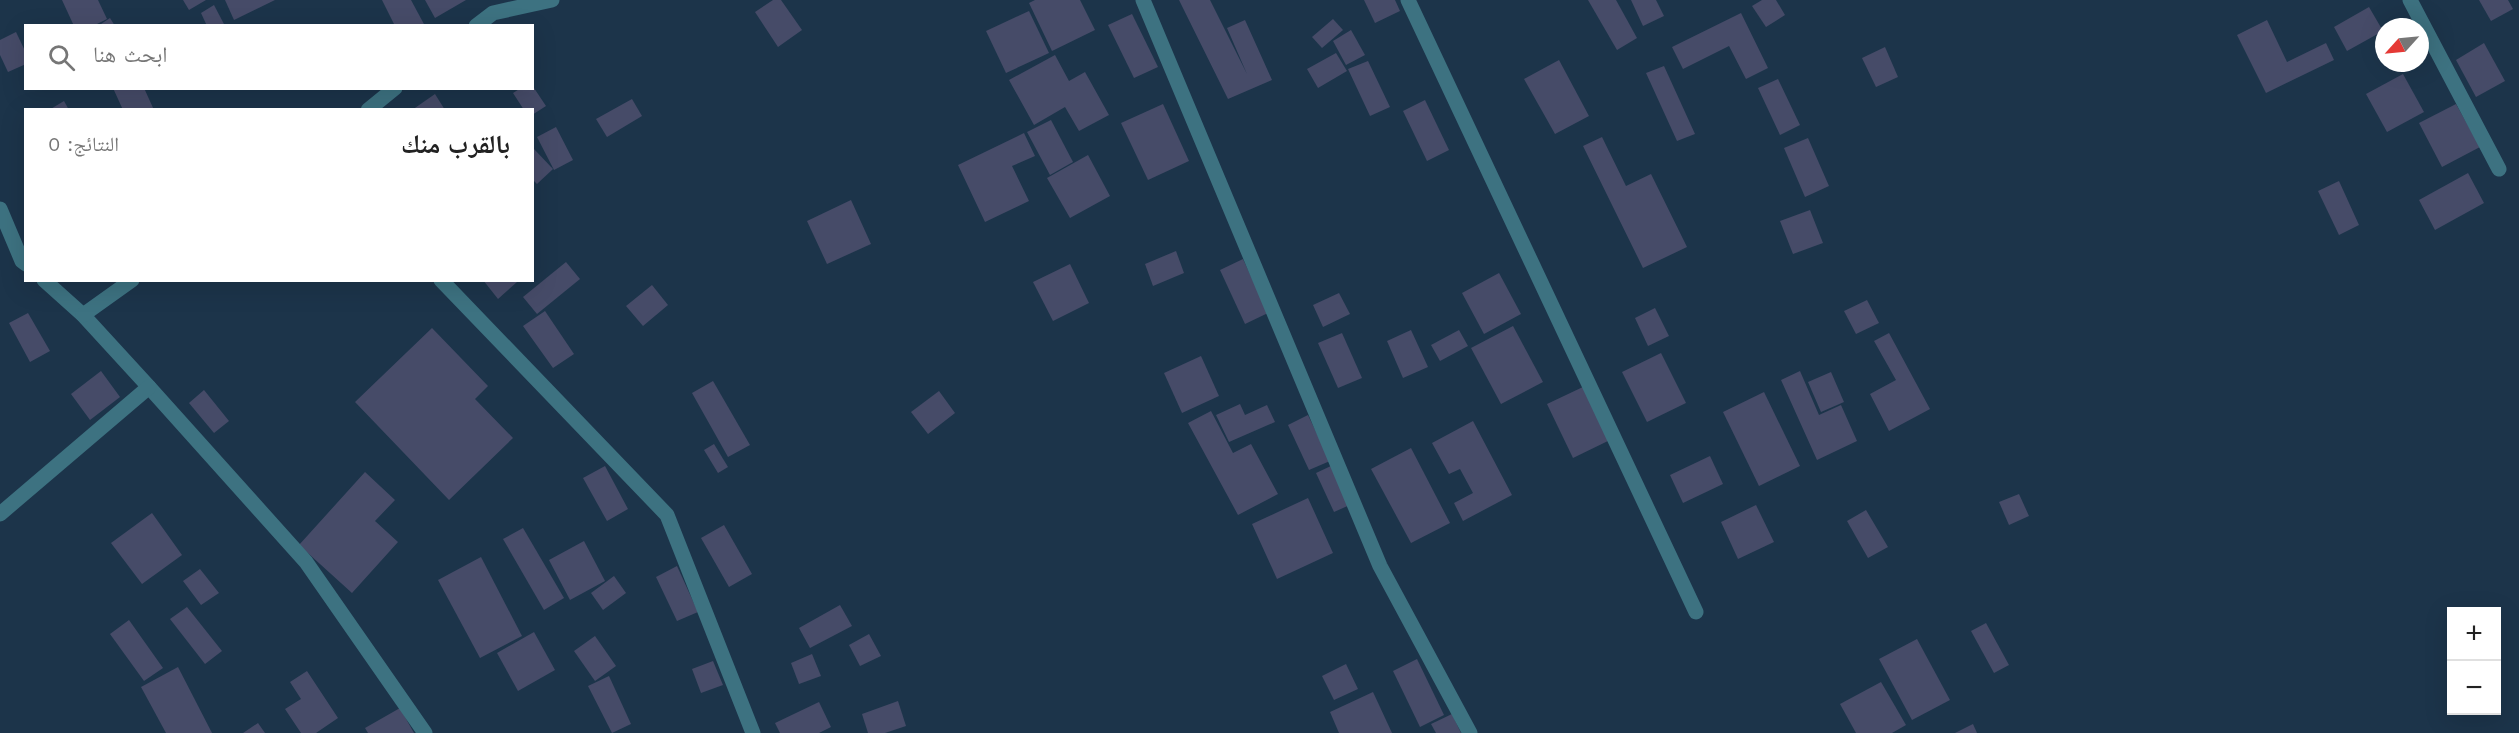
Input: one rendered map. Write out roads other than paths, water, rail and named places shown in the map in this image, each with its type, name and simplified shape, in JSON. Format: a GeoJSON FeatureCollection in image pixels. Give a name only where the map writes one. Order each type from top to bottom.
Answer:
{"type":"FeatureCollection","features":[{"type":"Feature","properties":{"kind":"street"},"geometry":{"type":"LineString","coordinates":[[479,24],[493,13],[516,4],[552,0]]}},
{"type":"Feature","properties":{"kind":"street"},"geometry":{"type":"LineString","coordinates":[[1143,0],[1380,566],[1470,733]]}},
{"type":"Feature","properties":{"kind":"street"},"geometry":{"type":"LineString","coordinates":[[1408,0],[1696,612]]}},
{"type":"Feature","properties":{"kind":"street"},"geometry":{"type":"LineString","coordinates":[[2410,0],[2499,168]]}},
{"type":"Feature","properties":{"kind":"street"},"geometry":{"type":"LineString","coordinates":[[370,108],[393,90]]}},
{"type":"Feature","properties":{"kind":"street"},"geometry":{"type":"LineString","coordinates":[[0,209],[24,262]]}},
{"type":"Feature","properties":{"kind":"street"},"geometry":{"type":"LineString","coordinates":[[46,282],[83,315],[306,562],[425,733]]}},
{"type":"Feature","properties":{"kind":"street"},"geometry":{"type":"LineString","coordinates":[[83,315],[129,282]]}},
{"type":"Feature","properties":{"kind":"street"},"geometry":{"type":"LineString","coordinates":[[443,282],[668,515],[753,733]]}},
{"type":"Feature","properties":{"kind":"street"},"geometry":{"type":"LineString","coordinates":[[0,514],[149,387]]}}]}
